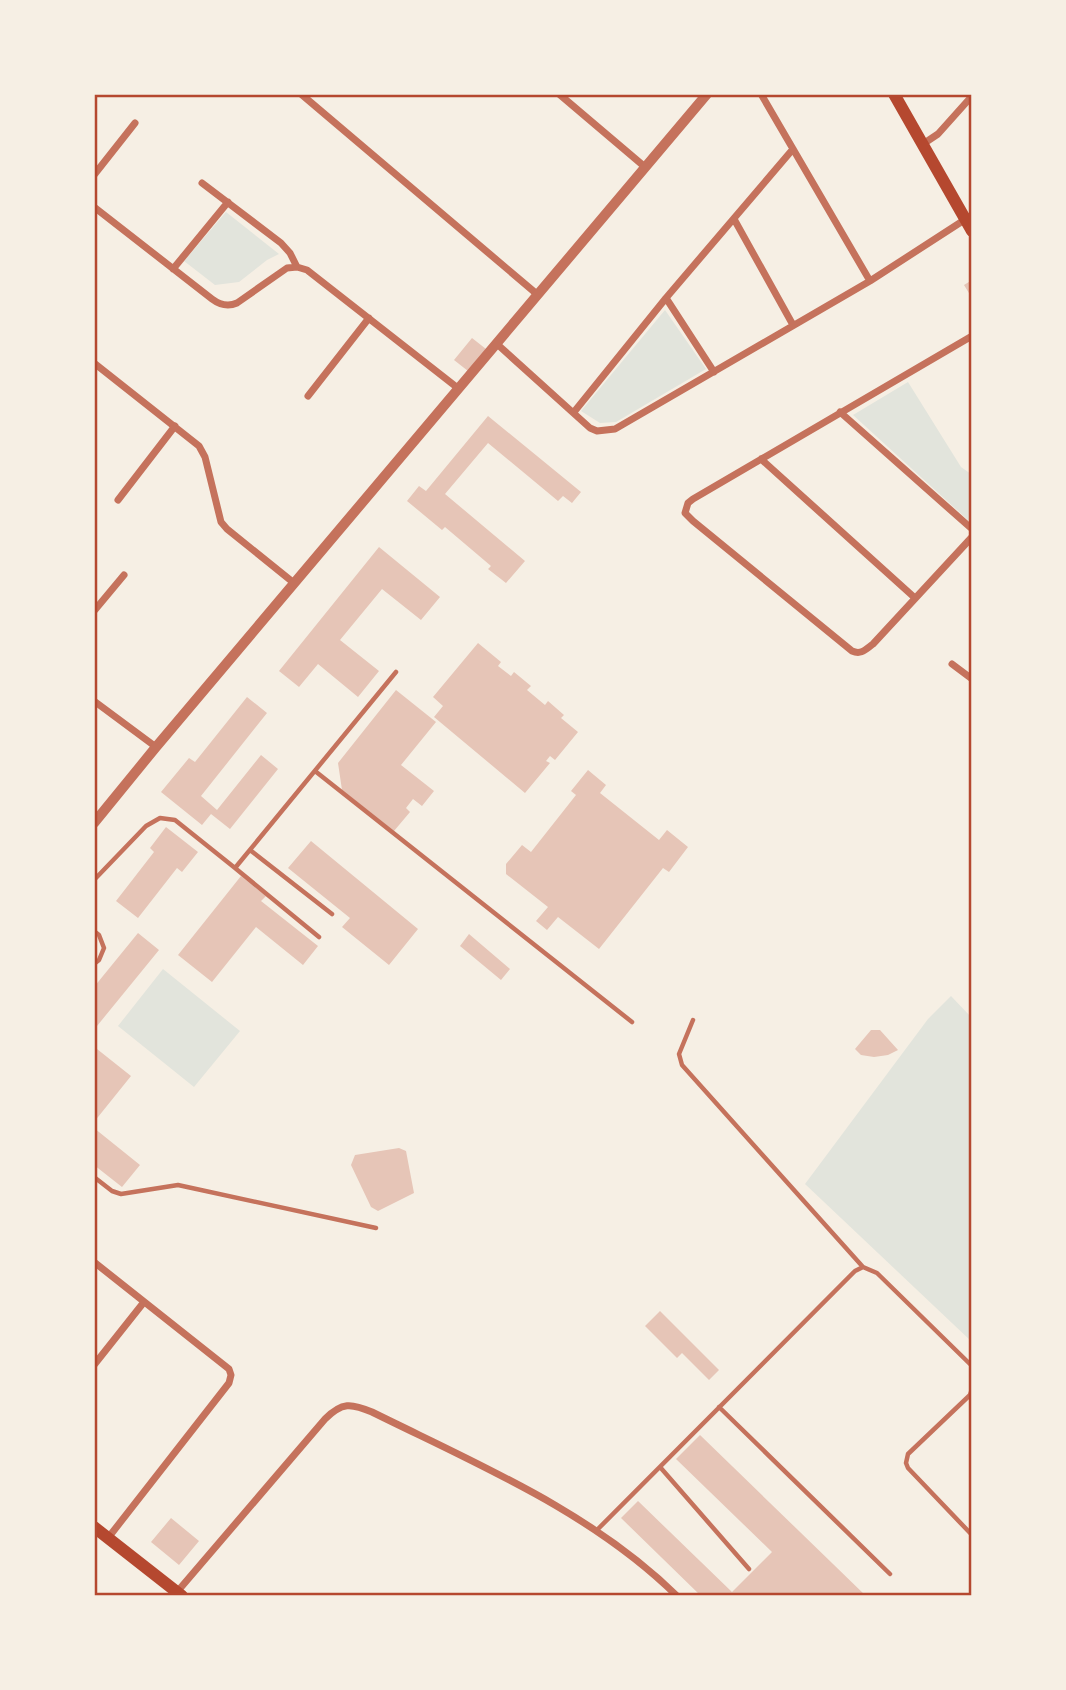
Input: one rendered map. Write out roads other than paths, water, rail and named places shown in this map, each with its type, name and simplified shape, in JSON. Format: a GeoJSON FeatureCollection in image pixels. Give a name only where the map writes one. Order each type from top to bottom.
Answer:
{"type":"FeatureCollection","features":[{"type":"Feature","properties":{"kind":"main road"},"geometry":{"type":"LineString","coordinates":[[894,94],[969,222]]}},
{"type":"Feature","properties":{"kind":"main road"},"geometry":{"type":"LineString","coordinates":[[94,1527],[180,1594]]}},
{"type":"Feature","properties":{"kind":"street"},"geometry":{"type":"LineString","coordinates":[[301,94],[538,295]]}},
{"type":"Feature","properties":{"kind":"street"},"geometry":{"type":"LineString","coordinates":[[559,94],[645,167]]}},
{"type":"Feature","properties":{"kind":"street"},"geometry":{"type":"LineString","coordinates":[[94,823],[707,94]]}},
{"type":"Feature","properties":{"kind":"street"},"geometry":{"type":"LineString","coordinates":[[761,94],[870,281]]}},
{"type":"Feature","properties":{"kind":"street"},"geometry":{"type":"LineString","coordinates":[[923,144],[938,134],[971,96]]}},
{"type":"Feature","properties":{"kind":"street"},"geometry":{"type":"LineString","coordinates":[[94,174],[135,123]]}},
{"type":"Feature","properties":{"kind":"street"},"geometry":{"type":"LineString","coordinates":[[574,412],[666,298],[793,149]]}},
{"type":"Feature","properties":{"kind":"street"},"geometry":{"type":"LineString","coordinates":[[202,183],[281,243],[297,267]]}},
{"type":"Feature","properties":{"kind":"street"},"geometry":{"type":"LineString","coordinates":[[173,269],[228,202]]}},
{"type":"Feature","properties":{"kind":"street"},"geometry":{"type":"LineString","coordinates":[[94,207],[217,303],[228,306],[241,301],[282,271],[297,267],[307,270],[459,389]]}},
{"type":"Feature","properties":{"kind":"street"},"geometry":{"type":"LineString","coordinates":[[734,219],[793,325]]}},
{"type":"Feature","properties":{"kind":"street"},"geometry":{"type":"LineString","coordinates":[[497,344],[590,428],[597,431],[615,429],[969,222]]}},
{"type":"Feature","properties":{"kind":"street"},"geometry":{"type":"LineString","coordinates":[[666,298],[714,372]]}},
{"type":"Feature","properties":{"kind":"street"},"geometry":{"type":"LineString","coordinates":[[308,396],[369,318]]}},
{"type":"Feature","properties":{"kind":"street"},"geometry":{"type":"LineString","coordinates":[[971,335],[693,499],[686,507],[685,513],[852,651],[858,653],[864,652],[873,644],[971,537]]}},
{"type":"Feature","properties":{"kind":"street"},"geometry":{"type":"LineString","coordinates":[[94,363],[195,442],[202,451],[221,522],[294,583]]}},
{"type":"Feature","properties":{"kind":"street"},"geometry":{"type":"LineString","coordinates":[[841,412],[971,529]]}},
{"type":"Feature","properties":{"kind":"street"},"geometry":{"type":"LineString","coordinates":[[118,500],[175,426]]}},
{"type":"Feature","properties":{"kind":"street"},"geometry":{"type":"LineString","coordinates":[[761,459],[915,598]]}},
{"type":"Feature","properties":{"kind":"street"},"geometry":{"type":"LineString","coordinates":[[94,611],[124,575]]}},
{"type":"Feature","properties":{"kind":"street"},"geometry":{"type":"LineString","coordinates":[[952,664],[971,679]]}},
{"type":"Feature","properties":{"kind":"street"},"geometry":{"type":"LineString","coordinates":[[94,701],[156,747]]}},
{"type":"Feature","properties":{"kind":"street"},"geometry":{"type":"LineString","coordinates":[[94,1262],[229,1369],[232,1376],[108,1538]]}},
{"type":"Feature","properties":{"kind":"street"},"geometry":{"type":"LineString","coordinates":[[94,1364],[144,1302]]}},
{"type":"Feature","properties":{"kind":"street"},"geometry":{"type":"LineString","coordinates":[[180,1594],[325,1419],[346,1405],[358,1406],[372,1412],[553,1505],[633,1556],[677,1595]]}},
{"type":"Feature","properties":{"kind":"lane"},"geometry":{"type":"LineString","coordinates":[[235,868],[396,672]]}},
{"type":"Feature","properties":{"kind":"lane"},"geometry":{"type":"LineString","coordinates":[[315,771],[632,1022]]}},
{"type":"Feature","properties":{"kind":"lane"},"geometry":{"type":"LineString","coordinates":[[94,880],[146,826],[160,818],[175,820],[319,937]]}},
{"type":"Feature","properties":{"kind":"lane"},"geometry":{"type":"LineString","coordinates":[[250,850],[332,914]]}},
{"type":"Feature","properties":{"kind":"lane"},"geometry":{"type":"LineString","coordinates":[[94,931],[99,935],[103,948],[99,960],[94,964]]}},
{"type":"Feature","properties":{"kind":"lane"},"geometry":{"type":"LineString","coordinates":[[693,1020],[679,1054],[682,1065],[863,1267],[877,1273],[971,1366]]}},
{"type":"Feature","properties":{"kind":"lane"},"geometry":{"type":"LineString","coordinates":[[94,1177],[112,1191],[121,1194],[178,1185],[376,1228]]}},
{"type":"Feature","properties":{"kind":"lane"},"geometry":{"type":"LineString","coordinates":[[596,1531],[855,1271],[863,1267]]}},
{"type":"Feature","properties":{"kind":"lane"},"geometry":{"type":"LineString","coordinates":[[971,1394],[908,1454],[906,1460],[908,1468],[971,1535]]}},
{"type":"Feature","properties":{"kind":"lane"},"geometry":{"type":"LineString","coordinates":[[719,1408],[890,1574]]}},
{"type":"Feature","properties":{"kind":"lane"},"geometry":{"type":"LineString","coordinates":[[660,1467],[749,1569]]}}]}
